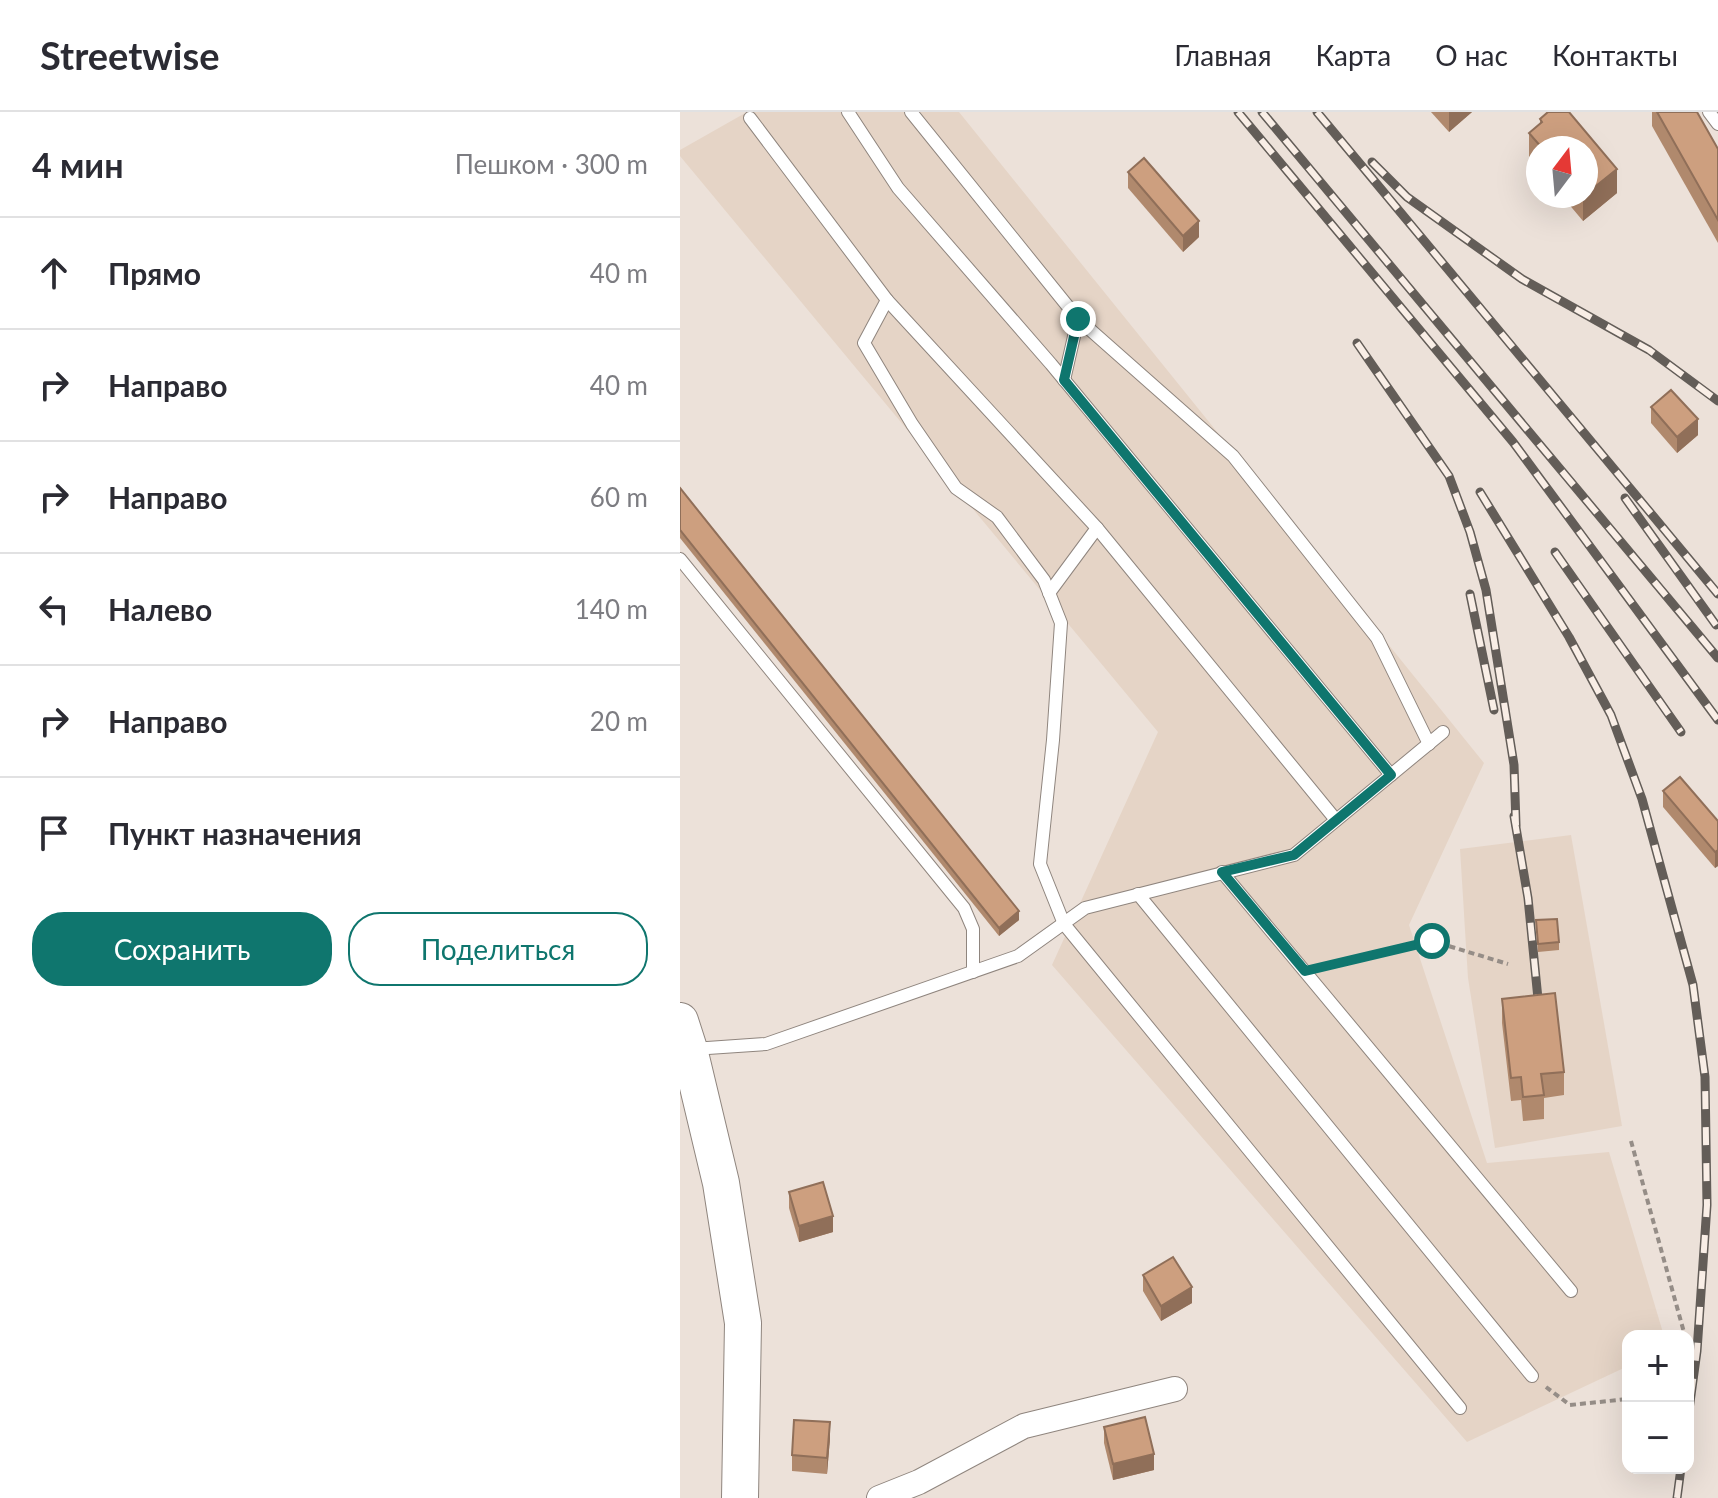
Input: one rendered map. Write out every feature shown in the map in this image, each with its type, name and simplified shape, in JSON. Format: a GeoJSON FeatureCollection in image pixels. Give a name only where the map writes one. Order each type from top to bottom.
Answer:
{"type":"FeatureCollection","features":[{"type":"Feature","properties":{"kind":"main road"},"geometry":{"type":"LineString","coordinates":[[685,1035],[721,1183],[743,1323],[740,1498]]}},
{"type":"Feature","properties":{"kind":"street"},"geometry":{"type":"LineString","coordinates":[[879,1498],[922,1490],[1024,1426],[1175,1389]]}},
{"type":"Feature","properties":{"kind":"lane"},"geometry":{"type":"LineString","coordinates":[[848,112],[898,188],[1064,380],[1391,775]]}},
{"type":"Feature","properties":{"kind":"lane"},"geometry":{"type":"LineString","coordinates":[[911,112],[1078,319],[1233,456],[1377,638],[1429,744]]}},
{"type":"Feature","properties":{"kind":"lane"},"geometry":{"type":"LineString","coordinates":[[1709,112],[1718,124]]}},
{"type":"Feature","properties":{"kind":"lane"},"geometry":{"type":"LineString","coordinates":[[750,118],[887,300],[1097,528],[1336,820]]}},
{"type":"Feature","properties":{"kind":"lane"},"geometry":{"type":"LineString","coordinates":[[887,300],[864,343],[912,424],[956,488],[997,517],[1044,580],[1061,623],[1040,864],[1064,924],[1460,1408]]}},
{"type":"Feature","properties":{"kind":"lane"},"geometry":{"type":"LineString","coordinates":[[1064,380],[1078,319]]}},
{"type":"Feature","properties":{"kind":"lane"},"geometry":{"type":"LineString","coordinates":[[1049,593],[1097,528]]}},
{"type":"Feature","properties":{"kind":"lane"},"geometry":{"type":"LineString","coordinates":[[680,559],[964,908],[973,929],[973,972]]}},
{"type":"Feature","properties":{"kind":"lane"},"geometry":{"type":"LineString","coordinates":[[685,1035],[766,1044],[1018,956],[1085,908],[1294,855],[1443,732]]}},
{"type":"Feature","properties":{"kind":"lane"},"geometry":{"type":"LineString","coordinates":[[1222,872],[1571,1291]]}},
{"type":"Feature","properties":{"kind":"lane"},"geometry":{"type":"LineString","coordinates":[[1138,894],[1532,1376]]}},
{"type":"Feature","properties":{"kind":"path"},"geometry":{"type":"LineString","coordinates":[[1305,971],[1432,941],[1508,964]]}},
{"type":"Feature","properties":{"kind":"path"},"geometry":{"type":"LineString","coordinates":[[1631,1141],[1683,1330]]}},
{"type":"Feature","properties":{"kind":"path"},"geometry":{"type":"LineString","coordinates":[[1532,1376],[1570,1405],[1622,1400]]}},
{"type":"Feature","properties":{"kind":"shaded area"},"geometry":{"type":"Polygon","coordinates":[[[747,112],[959,112],[1484,763],[1409,925],[1487,1163],[1609,1152],[1662,1330],[1622,1330],[1622,1369],[1467,1442],[1052,965],[1158,732],[680,156],[680,150],[747,112]]]}},
{"type":"Feature","properties":{"kind":"shaded area"},"geometry":{"type":"Polygon","coordinates":[[[1571,835],[1622,1126],[1495,1148],[1468,978],[1460,849],[1571,835]]]}},
{"type":"Feature","properties":{"kind":"building"},"geometry":{"type":"Polygon","coordinates":[[[1548,112],[1569,112],[1589,136],[1532,136],[1529,133],[1542,122],[1540,119],[1548,112]]]}},
{"type":"Feature","properties":{"kind":"building"},"geometry":{"type":"Polygon","coordinates":[[[1657,112],[1697,112],[1718,149],[1718,220],[1657,112]]]}},
{"type":"Feature","properties":{"kind":"building"},"geometry":{"type":"Polygon","coordinates":[[[1598,146],[1617,169],[1598,184],[1598,146]]]}},
{"type":"Feature","properties":{"kind":"building"},"geometry":{"type":"Polygon","coordinates":[[[1144,158],[1199,221],[1183,236],[1128,172],[1144,158]]]}},
{"type":"Feature","properties":{"kind":"building"},"geometry":{"type":"Polygon","coordinates":[[[1671,390],[1698,419],[1677,437],[1651,407],[1671,390]]]}},
{"type":"Feature","properties":{"kind":"building"},"geometry":{"type":"Polygon","coordinates":[[[680,488],[1019,911],[999,928],[680,530],[680,488]]]}},
{"type":"Feature","properties":{"kind":"building"},"geometry":{"type":"Polygon","coordinates":[[[1680,777],[1718,821],[1718,850],[1715,852],[1663,791],[1680,777]]]}},
{"type":"Feature","properties":{"kind":"building"},"geometry":{"type":"Polygon","coordinates":[[[1557,919],[1559,942],[1538,944],[1536,920],[1557,919]]]}},
{"type":"Feature","properties":{"kind":"building"},"geometry":{"type":"Polygon","coordinates":[[[1555,993],[1564,1072],[1541,1074],[1544,1095],[1523,1097],[1521,1077],[1511,1078],[1502,999],[1555,993]]]}},
{"type":"Feature","properties":{"kind":"building"},"geometry":{"type":"Polygon","coordinates":[[[823,1182],[833,1216],[799,1226],[789,1192],[823,1182]]]}},
{"type":"Feature","properties":{"kind":"building"},"geometry":{"type":"Polygon","coordinates":[[[1173,1257],[1192,1287],[1161,1306],[1143,1275],[1173,1257]]]}},
{"type":"Feature","properties":{"kind":"building"},"geometry":{"type":"Polygon","coordinates":[[[1145,1417],[1154,1454],[1113,1464],[1104,1427],[1145,1417]]]}},
{"type":"Feature","properties":{"kind":"building"},"geometry":{"type":"Polygon","coordinates":[[[794,1420],[830,1422],[827,1458],[792,1455],[794,1420]]]}},
{"type":"Feature","properties":{"kind":"railway"},"geometry":{"type":"LineString","coordinates":[[1238,112],[1513,442],[1718,720]]}},
{"type":"Feature","properties":{"kind":"railway"},"geometry":{"type":"LineString","coordinates":[[1262,112],[1718,658]]}},
{"type":"Feature","properties":{"kind":"railway"},"geometry":{"type":"LineString","coordinates":[[1317,112],[1718,594]]}},
{"type":"Feature","properties":{"kind":"railway"},"geometry":{"type":"LineString","coordinates":[[1372,162],[1407,197],[1522,279],[1649,350],[1718,401]]}},
{"type":"Feature","properties":{"kind":"railway"},"geometry":{"type":"LineString","coordinates":[[1357,343],[1449,476],[1470,532],[1486,590],[1514,765],[1516,825]]}},
{"type":"Feature","properties":{"kind":"railway"},"geometry":{"type":"LineString","coordinates":[[1480,492],[1569,637],[1611,715],[1642,799],[1693,985],[1705,1077],[1707,1205],[1697,1351],[1690,1402]]}},
{"type":"Feature","properties":{"kind":"railway"},"geometry":{"type":"LineString","coordinates":[[1625,498],[1716,625]]}},
{"type":"Feature","properties":{"kind":"railway"},"geometry":{"type":"LineString","coordinates":[[1555,552],[1681,732]]}},
{"type":"Feature","properties":{"kind":"railway"},"geometry":{"type":"LineString","coordinates":[[1470,594],[1494,710]]}},
{"type":"Feature","properties":{"kind":"railway"},"geometry":{"type":"LineString","coordinates":[[1514,816],[1528,898],[1540,1019]]}},
{"type":"Feature","properties":{"kind":"railway"},"geometry":{"type":"LineString","coordinates":[[1677,1498],[1680,1474]]}},
{"type":"Feature","properties":{"kind":"route"},"geometry":{"type":"LineString","coordinates":[[1078,319],[1064,380],[1391,775],[1294,855],[1222,872],[1305,971],[1432,941]]}}]}
